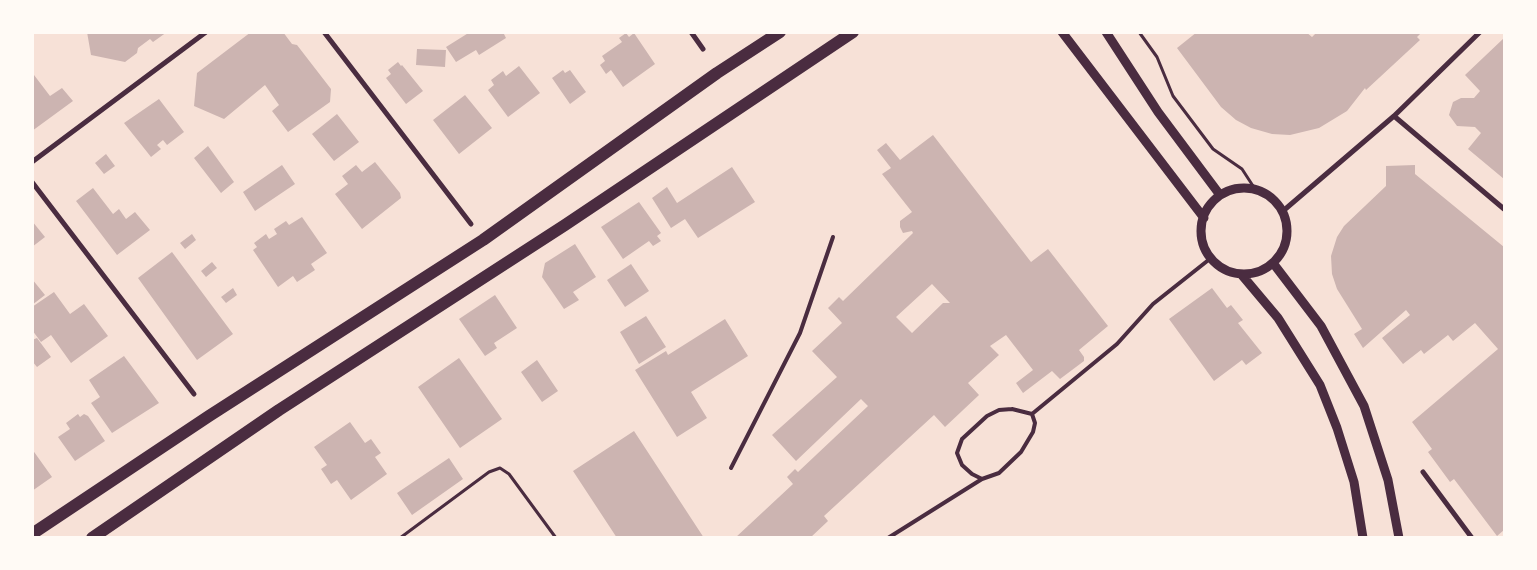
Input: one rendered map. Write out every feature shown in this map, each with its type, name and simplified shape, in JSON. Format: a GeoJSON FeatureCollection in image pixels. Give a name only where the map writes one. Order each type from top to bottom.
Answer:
{"type":"FeatureCollection","features":[{"type":"Feature","properties":{"kind":"main road"},"geometry":{"type":"LineString","coordinates":[[32,534],[209,416],[483,240],[701,84],[780,32]]}},
{"type":"Feature","properties":{"kind":"main road"},"geometry":{"type":"LineString","coordinates":[[92,538],[279,410],[565,225],[853,32]]}},
{"type":"Feature","properties":{"kind":"street"},"geometry":{"type":"LineString","coordinates":[[32,162],[206,32]]}},
{"type":"Feature","properties":{"kind":"street"},"geometry":{"type":"LineString","coordinates":[[324,32],[471,224]]}},
{"type":"Feature","properties":{"kind":"street"},"geometry":{"type":"LineString","coordinates":[[691,32],[703,49]]}},
{"type":"Feature","properties":{"kind":"street"},"geometry":{"type":"LineString","coordinates":[[1062,32],[1204,218]]}},
{"type":"Feature","properties":{"kind":"street"},"geometry":{"type":"LineString","coordinates":[[1106,32],[1158,112],[1220,195]]}},
{"type":"Feature","properties":{"kind":"street"},"geometry":{"type":"LineString","coordinates":[[1282,211],[1394,116],[1480,32]]}},
{"type":"Feature","properties":{"kind":"street"},"geometry":{"type":"LineString","coordinates":[[1394,116],[1504,209]]}},
{"type":"Feature","properties":{"kind":"street"},"geometry":{"type":"LineString","coordinates":[[32,182],[194,394]]}},
{"type":"Feature","properties":{"kind":"street"},"geometry":{"type":"LineString","coordinates":[[1255,189],[1275,201],[1282,211],[1286,221],[1285,244],[1273,263],[1263,270],[1241,274],[1229,271],[1211,258],[1202,239],[1204,218],[1207,209],[1220,195],[1231,190],[1255,189]]}},
{"type":"Feature","properties":{"kind":"street"},"geometry":{"type":"LineString","coordinates":[[1273,263],[1321,326],[1364,406],[1388,480],[1399,538]]}},
{"type":"Feature","properties":{"kind":"street"},"geometry":{"type":"LineString","coordinates":[[1241,274],[1278,318],[1320,385],[1337,428],[1354,482],[1363,538]]}},
{"type":"Feature","properties":{"kind":"street"},"geometry":{"type":"LineString","coordinates":[[1423,472],[1472,538]]}},
{"type":"Feature","properties":{"kind":"lane"},"geometry":{"type":"LineString","coordinates":[[731,468],[800,333],[833,237]]}},
{"type":"Feature","properties":{"kind":"lane"},"geometry":{"type":"LineString","coordinates":[[1032,414],[1117,344],[1153,304],[1211,258]]}},
{"type":"Feature","properties":{"kind":"lane"},"geometry":{"type":"LineString","coordinates":[[982,479],[962,466],[957,453],[962,439],[987,416],[999,410],[1012,409],[1032,414]]}},
{"type":"Feature","properties":{"kind":"lane"},"geometry":{"type":"LineString","coordinates":[[888,538],[982,479],[999,473],[1021,452],[1033,432],[1035,423],[1032,414]]}},
{"type":"Feature","properties":{"kind":"path"},"geometry":{"type":"LineString","coordinates":[[1139,32],[1157,57],[1173,96],[1213,149],[1242,169],[1255,189]]}},
{"type":"Feature","properties":{"kind":"path"},"geometry":{"type":"LineString","coordinates":[[400,538],[489,472],[500,468],[509,474],[556,538]]}},
{"type":"Feature","properties":{"kind":"path"},"geometry":{"type":"LineString","coordinates":[[1128,538],[1145,537]]}},
{"type":"Feature","properties":{"kind":"building"},"geometry":{"type":"Polygon","coordinates":[[[87,32],[167,32],[153,42],[150,39],[138,48],[137,53],[125,62],[91,55],[87,32]]]}},
{"type":"Feature","properties":{"kind":"building"},"geometry":{"type":"Polygon","coordinates":[[[251,32],[283,32],[292,44],[297,45],[331,89],[330,102],[288,132],[272,111],[279,105],[265,85],[224,119],[194,106],[197,73],[251,32]]]}},
{"type":"Feature","properties":{"kind":"building"},"geometry":{"type":"Polygon","coordinates":[[[470,32],[503,32],[506,38],[479,55],[476,50],[456,62],[446,47],[470,32]]]}},
{"type":"Feature","properties":{"kind":"building"},"geometry":{"type":"Polygon","coordinates":[[[1197,32],[1306,32],[1312,37],[1317,32],[1422,32],[1417,37],[1420,40],[1366,90],[1365,88],[1347,111],[1319,128],[1290,135],[1272,134],[1251,128],[1236,120],[1221,107],[1177,48],[1197,32]]]}},
{"type":"Feature","properties":{"kind":"building"},"geometry":{"type":"Polygon","coordinates":[[[626,33],[629,37],[634,33],[655,64],[623,87],[611,70],[606,74],[600,65],[605,61],[602,56],[622,42],[619,38],[626,33]]]}},
{"type":"Feature","properties":{"kind":"building"},"geometry":{"type":"Polygon","coordinates":[[[1504,38],[1504,179],[1468,149],[1481,133],[1475,127],[1457,126],[1449,115],[1453,102],[1461,98],[1474,98],[1480,91],[1465,75],[1504,38]]]}},
{"type":"Feature","properties":{"kind":"building"},"geometry":{"type":"Polygon","coordinates":[[[417,49],[446,50],[445,67],[416,65],[417,49]]]}},
{"type":"Feature","properties":{"kind":"building"},"geometry":{"type":"Polygon","coordinates":[[[398,62],[423,91],[406,104],[386,78],[391,74],[388,70],[398,62]]]}},
{"type":"Feature","properties":{"kind":"building"},"geometry":{"type":"Polygon","coordinates":[[[519,66],[540,93],[508,117],[488,90],[494,85],[491,80],[503,71],[506,76],[519,66]]]}},
{"type":"Feature","properties":{"kind":"building"},"geometry":{"type":"Polygon","coordinates":[[[563,70],[565,73],[570,70],[586,92],[570,104],[552,78],[563,70]]]}},
{"type":"Feature","properties":{"kind":"building"},"geometry":{"type":"Polygon","coordinates":[[[34,75],[50,96],[62,88],[73,101],[32,131],[32,76],[34,75]]]}},
{"type":"Feature","properties":{"kind":"building"},"geometry":{"type":"Polygon","coordinates":[[[465,95],[492,128],[459,154],[433,120],[465,95]]]}},
{"type":"Feature","properties":{"kind":"building"},"geometry":{"type":"Polygon","coordinates":[[[159,99],[184,132],[167,145],[163,140],[157,145],[161,149],[151,157],[124,123],[159,99]]]}},
{"type":"Feature","properties":{"kind":"building"},"geometry":{"type":"Polygon","coordinates":[[[337,114],[359,142],[334,161],[312,134],[337,114]]]}},
{"type":"Feature","properties":{"kind":"building"},"geometry":{"type":"Polygon","coordinates":[[[933,135],[1031,262],[1048,249],[1108,326],[1079,350],[1084,357],[1084,361],[1060,379],[1052,371],[1023,393],[1016,383],[1033,370],[1006,335],[990,346],[999,355],[968,383],[979,395],[945,427],[934,415],[824,516],[828,521],[810,538],[735,538],[793,484],[787,477],[795,469],[798,472],[868,406],[861,399],[796,461],[772,435],[837,377],[812,351],[842,323],[828,308],[839,297],[843,301],[913,233],[912,231],[903,233],[900,227],[900,221],[912,212],[882,174],[891,168],[877,150],[886,143],[900,160],[933,135]],[[932,284],[896,317],[912,333],[943,303],[950,303],[932,284]]]}},
{"type":"Feature","properties":{"kind":"building"},"geometry":{"type":"Polygon","coordinates":[[[208,146],[234,182],[221,193],[194,158],[208,146]]]}},
{"type":"Feature","properties":{"kind":"building"},"geometry":{"type":"Polygon","coordinates":[[[106,154],[115,166],[104,174],[95,163],[106,154]]]}},
{"type":"Feature","properties":{"kind":"building"},"geometry":{"type":"Polygon","coordinates":[[[375,162],[400,193],[401,198],[362,229],[335,194],[348,184],[342,176],[356,165],[362,172],[375,162]]]}},
{"type":"Feature","properties":{"kind":"building"},"geometry":{"type":"Polygon","coordinates":[[[282,165],[295,184],[255,211],[243,192],[282,165]]]}},
{"type":"Feature","properties":{"kind":"building"},"geometry":{"type":"Polygon","coordinates":[[[1415,165],[1415,174],[1504,247],[1504,530],[1497,536],[1454,479],[1450,482],[1428,452],[1432,449],[1412,422],[1498,349],[1475,323],[1453,341],[1448,335],[1424,354],[1421,350],[1403,364],[1382,338],[1410,315],[1406,310],[1363,348],[1354,334],[1362,329],[1337,289],[1332,274],[1331,256],[1337,237],[1344,226],[1386,186],[1386,166],[1415,165]]]}},
{"type":"Feature","properties":{"kind":"building"},"geometry":{"type":"Polygon","coordinates":[[[732,167],[755,202],[698,238],[685,219],[671,228],[652,198],[667,187],[677,203],[732,167]]]}},
{"type":"Feature","properties":{"kind":"building"},"geometry":{"type":"Polygon","coordinates":[[[93,188],[113,214],[119,209],[126,219],[135,212],[150,230],[117,255],[76,201],[93,188]]]}},
{"type":"Feature","properties":{"kind":"building"},"geometry":{"type":"Polygon","coordinates":[[[639,202],[661,233],[657,236],[661,241],[653,246],[649,241],[623,259],[601,227],[639,202]]]}},
{"type":"Feature","properties":{"kind":"building"},"geometry":{"type":"Polygon","coordinates":[[[302,217],[327,253],[311,264],[315,270],[297,282],[293,276],[278,287],[253,250],[257,247],[254,243],[266,234],[269,239],[277,234],[274,229],[286,221],[289,225],[302,217]]]}},
{"type":"Feature","properties":{"kind":"building"},"geometry":{"type":"Polygon","coordinates":[[[32,221],[45,237],[32,247],[32,221]]]}},
{"type":"Feature","properties":{"kind":"building"},"geometry":{"type":"Polygon","coordinates":[[[192,234],[196,240],[185,249],[180,243],[192,234]]]}},
{"type":"Feature","properties":{"kind":"building"},"geometry":{"type":"Polygon","coordinates":[[[575,244],[596,277],[573,292],[579,300],[564,309],[542,277],[545,263],[575,244]]]}},
{"type":"Feature","properties":{"kind":"building"},"geometry":{"type":"Polygon","coordinates":[[[172,252],[233,334],[197,360],[138,278],[172,252]]]}},
{"type":"Feature","properties":{"kind":"building"},"geometry":{"type":"Polygon","coordinates":[[[212,262],[217,268],[206,277],[201,271],[212,262]]]}},
{"type":"Feature","properties":{"kind":"building"},"geometry":{"type":"Polygon","coordinates":[[[631,264],[649,291],[625,307],[607,280],[631,264]]]}},
{"type":"Feature","properties":{"kind":"building"},"geometry":{"type":"Polygon","coordinates":[[[32,279],[45,295],[32,305],[32,279]]]}},
{"type":"Feature","properties":{"kind":"building"},"geometry":{"type":"Polygon","coordinates":[[[233,288],[237,295],[226,303],[221,297],[233,288]]]}},
{"type":"Feature","properties":{"kind":"building"},"geometry":{"type":"Polygon","coordinates":[[[1212,288],[1227,308],[1231,305],[1243,320],[1238,323],[1262,353],[1246,365],[1242,360],[1214,381],[1169,319],[1212,288]]]}},
{"type":"Feature","properties":{"kind":"building"},"geometry":{"type":"Polygon","coordinates":[[[54,292],[70,314],[84,304],[108,336],[71,363],[51,335],[41,342],[32,330],[32,307],[54,292]]]}},
{"type":"Feature","properties":{"kind":"building"},"geometry":{"type":"Polygon","coordinates":[[[495,295],[517,328],[494,343],[497,348],[485,356],[459,319],[495,295]]]}},
{"type":"Feature","properties":{"kind":"building"},"geometry":{"type":"Polygon","coordinates":[[[646,316],[666,347],[639,364],[620,332],[646,316]]]}},
{"type":"Feature","properties":{"kind":"building"},"geometry":{"type":"Polygon","coordinates":[[[725,319],[748,356],[691,392],[707,418],[677,437],[635,370],[666,351],[668,355],[725,319]]]}},
{"type":"Feature","properties":{"kind":"building"},"geometry":{"type":"Polygon","coordinates":[[[37,338],[51,357],[37,367],[32,361],[32,340],[37,338]]]}},
{"type":"Feature","properties":{"kind":"building"},"geometry":{"type":"Polygon","coordinates":[[[124,356],[159,403],[112,433],[91,403],[100,397],[89,380],[124,356]]]}},
{"type":"Feature","properties":{"kind":"building"},"geometry":{"type":"Polygon","coordinates":[[[459,358],[502,419],[460,448],[418,387],[459,358]]]}},
{"type":"Feature","properties":{"kind":"building"},"geometry":{"type":"Polygon","coordinates":[[[537,360],[558,391],[542,402],[521,372],[537,360]]]}},
{"type":"Feature","properties":{"kind":"building"},"geometry":{"type":"Polygon","coordinates":[[[78,414],[80,417],[84,414],[88,416],[105,441],[75,461],[58,437],[70,429],[66,423],[78,414]]]}},
{"type":"Feature","properties":{"kind":"building"},"geometry":{"type":"Polygon","coordinates":[[[350,422],[365,443],[371,439],[381,453],[375,457],[387,474],[351,500],[337,480],[331,484],[321,469],[327,465],[314,447],[350,422]]]}},
{"type":"Feature","properties":{"kind":"building"},"geometry":{"type":"Polygon","coordinates":[[[634,431],[704,538],[617,538],[573,471],[634,431]]]}},
{"type":"Feature","properties":{"kind":"building"},"geometry":{"type":"Polygon","coordinates":[[[32,449],[52,477],[32,491],[32,449]]]}},
{"type":"Feature","properties":{"kind":"building"},"geometry":{"type":"Polygon","coordinates":[[[449,458],[463,479],[412,515],[397,493],[449,458]]]}}]}
